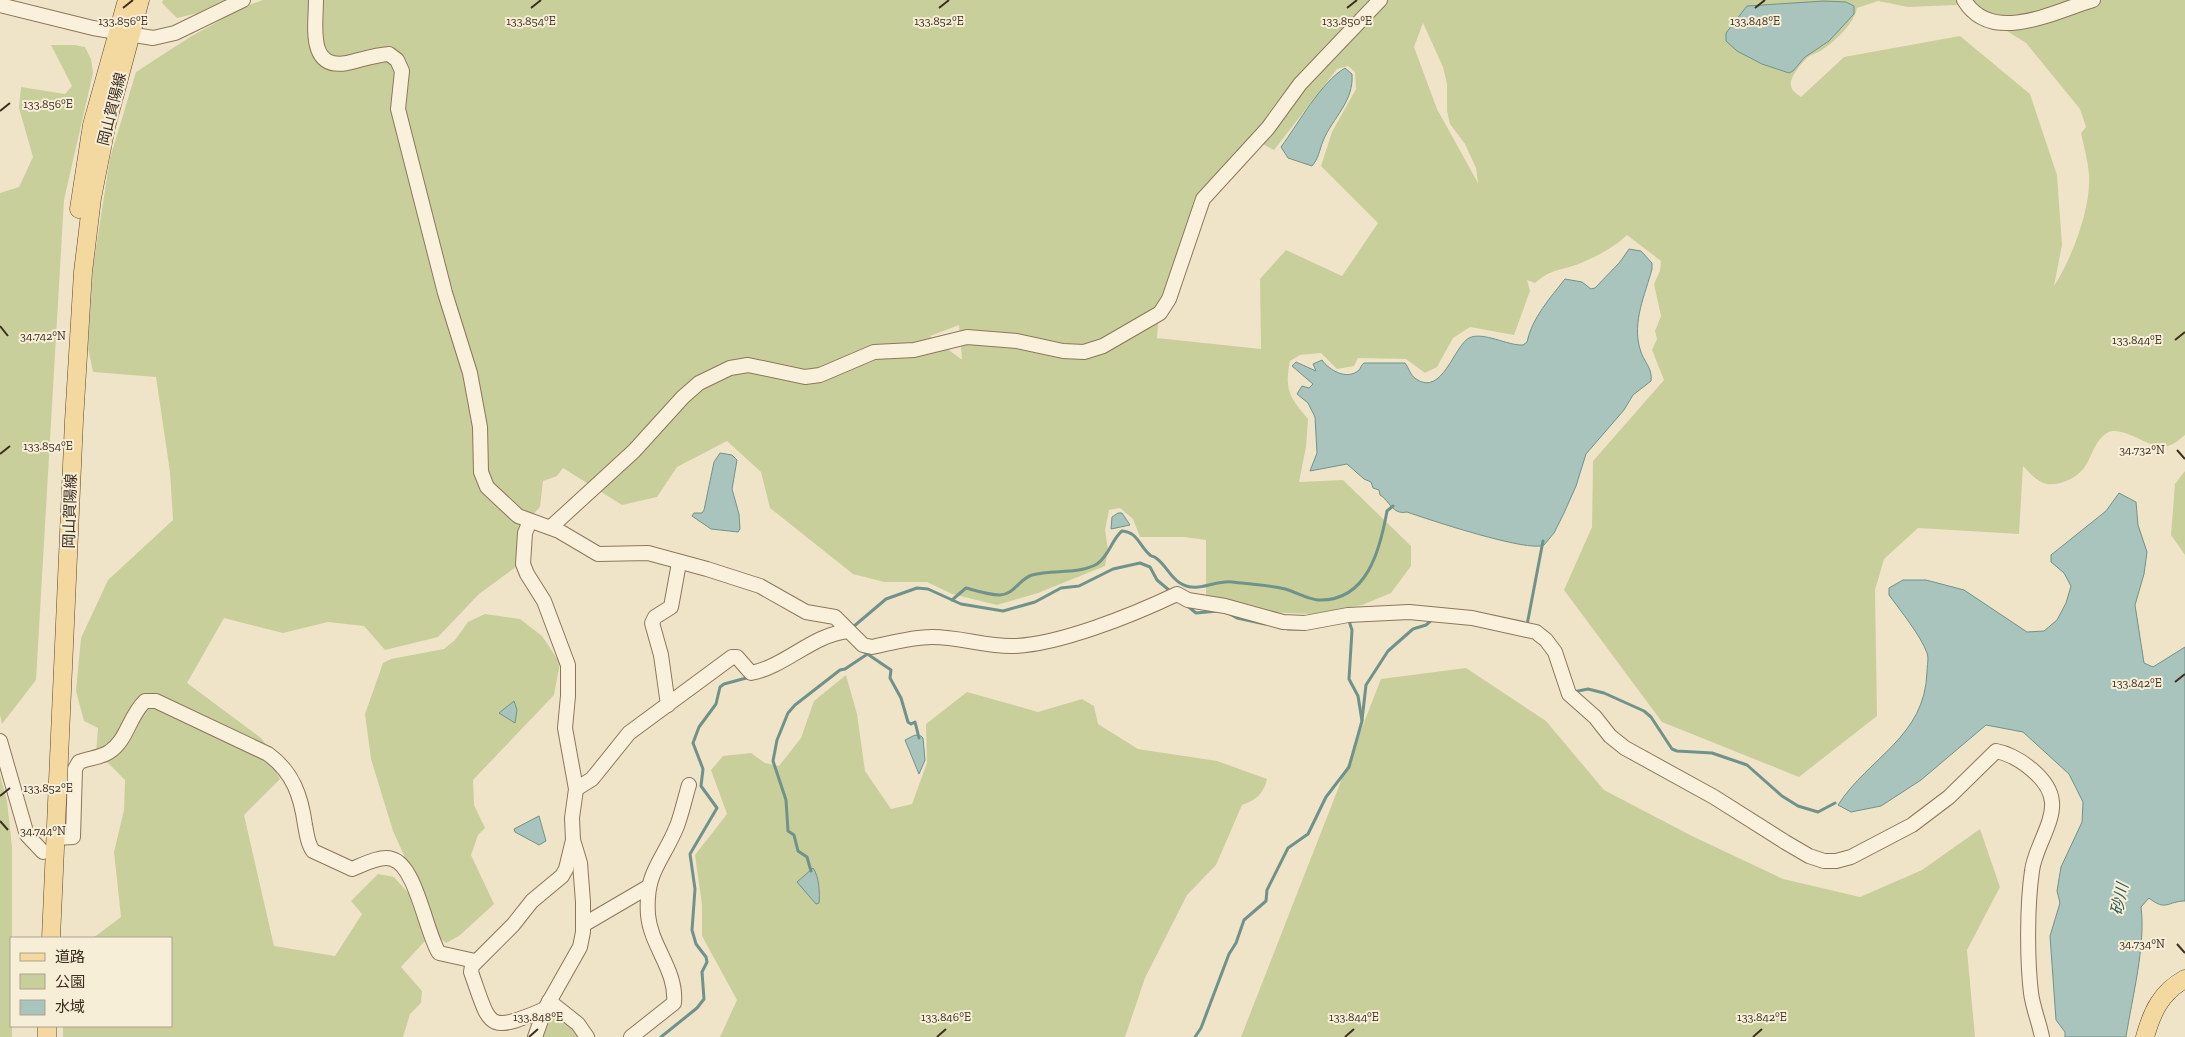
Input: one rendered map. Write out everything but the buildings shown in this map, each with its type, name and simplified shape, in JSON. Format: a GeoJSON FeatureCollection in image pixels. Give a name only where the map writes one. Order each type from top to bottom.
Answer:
{"type":"FeatureCollection","features":[{"type":"Feature","properties":{"kind":"main road","name":"岡山賀陽線"},"geometry":{"type":"LineString","coordinates":[[51,937],[74,421],[83,272],[92,198],[123,33],[127,0]]}},
{"type":"Feature","properties":{"kind":"main road","name":"岡山賀陽線"},"geometry":{"type":"LineString","coordinates":[[40,937],[62,422],[71,272],[92,125],[123,33],[140,0]]}},
{"type":"Feature","properties":{"kind":"main road"},"geometry":{"type":"LineString","coordinates":[[2145,1037],[2150,1019],[2160,999],[2174,985],[2185,979]]}},
{"type":"Feature","properties":{"kind":"street"},"geometry":{"type":"LineString","coordinates":[[0,5],[153,38],[164,36],[243,0]]}},
{"type":"Feature","properties":{"kind":"street"},"geometry":{"type":"LineString","coordinates":[[316,0],[316,49],[321,57],[330,62],[344,63],[389,54],[397,60],[402,71],[398,109],[445,293],[470,373],[480,427],[481,472],[487,487],[518,516],[551,527],[598,554],[648,553],[760,586],[806,612],[835,617],[863,645],[872,647],[930,637],[1010,646],[1034,644],[1140,612],[1177,594],[1188,600],[1225,606],[1283,622],[1304,623],[1376,613],[1440,614],[1472,618],[1536,632],[1546,640],[1555,652],[1568,692],[1595,717],[1610,736],[1625,748],[1714,797],[1785,842],[1824,861],[1836,862],[1850,858],[1912,826],[1949,797],[1996,752],[2009,754],[2028,766],[2048,789],[2052,803],[2032,870],[2029,970],[2031,995],[2042,1037]]}},
{"type":"Feature","properties":{"kind":"street"},"geometry":{"type":"LineString","coordinates":[[551,527],[634,451],[698,383],[730,368],[748,365],[805,377],[820,375],[874,352],[914,350],[966,337],[1016,340],[1062,351],[1084,352],[1103,346],[1160,313],[1169,300],[1203,198],[1268,128],[1300,84],[1380,0]]}},
{"type":"Feature","properties":{"kind":"street"},"geometry":{"type":"LineString","coordinates":[[1964,0],[1970,9],[1987,19],[2012,25],[2027,22],[2094,0]]}},
{"type":"Feature","properties":{"kind":"street"},"geometry":{"type":"LineString","coordinates":[[530,521],[525,533],[523,564],[544,601],[568,665],[565,728],[576,790],[572,818],[573,840],[582,878],[583,925],[580,947],[547,1005],[535,1037]]}},
{"type":"Feature","properties":{"kind":"street"},"geometry":{"type":"LineString","coordinates":[[668,705],[661,655],[652,623],[655,617],[671,608],[679,563]]}},
{"type":"Feature","properties":{"kind":"street"},"geometry":{"type":"LineString","coordinates":[[576,790],[592,779],[629,733],[732,657],[737,657],[751,672],[764,670],[823,638],[848,631]]}},
{"type":"Feature","properties":{"kind":"street"},"geometry":{"type":"LineString","coordinates":[[56,838],[73,837],[75,769],[79,762],[107,754],[118,746],[137,708],[145,701],[156,701],[268,754],[282,764],[296,787],[309,845],[313,851],[352,869],[383,859],[391,858],[398,862],[404,867],[411,882],[431,939],[439,953],[476,961]]}},
{"type":"Feature","properties":{"kind":"street"},"geometry":{"type":"LineString","coordinates":[[0,741],[28,835],[44,852]]}},
{"type":"Feature","properties":{"kind":"street"},"geometry":{"type":"LineString","coordinates":[[631,1037],[674,1003],[673,979],[650,928],[648,887],[653,870],[666,852],[678,824],[689,785]]}},
{"type":"Feature","properties":{"kind":"street"},"geometry":{"type":"LineString","coordinates":[[547,1005],[514,1022],[494,1022],[487,1017],[472,972],[476,961],[514,926],[532,901],[562,876],[566,869],[573,840]]}},
{"type":"Feature","properties":{"kind":"street"},"geometry":{"type":"LineString","coordinates":[[583,925],[648,887]]}},
{"type":"Feature","properties":{"kind":"street"},"geometry":{"type":"LineString","coordinates":[[547,1005],[578,1024],[587,1037]]}},
{"type":"Feature","properties":{"kind":"green space"},"geometry":{"type":"Polygon","coordinates":[[[163,0],[225,0],[198,13],[177,18],[162,3],[163,0]]]}},
{"type":"Feature","properties":{"kind":"green space"},"geometry":{"type":"Polygon","coordinates":[[[263,0],[2185,0],[2185,435],[2173,444],[2159,447],[2128,434],[2113,431],[2107,433],[2097,443],[2083,469],[2074,477],[2058,484],[2047,484],[2040,481],[2023,466],[2019,534],[1918,528],[1884,559],[1875,590],[1877,716],[1799,777],[1662,722],[1564,590],[1592,527],[1593,461],[1664,380],[1652,350],[1657,339],[1655,331],[1661,316],[1654,284],[1660,271],[1661,261],[1627,235],[1612,247],[1587,261],[1552,272],[1535,283],[1527,280],[1530,291],[1514,335],[1470,327],[1453,338],[1437,367],[1425,373],[1406,359],[1358,358],[1354,366],[1337,369],[1321,353],[1300,355],[1290,361],[1288,387],[1293,399],[1308,419],[1306,447],[1299,482],[1343,480],[1411,546],[1411,566],[1391,593],[1362,605],[1312,614],[1267,612],[1206,595],[1206,540],[1184,537],[1140,537],[1133,519],[1120,508],[1109,510],[1105,530],[1108,550],[1105,566],[1038,593],[997,605],[952,594],[927,582],[884,582],[853,574],[770,508],[761,472],[727,441],[677,467],[657,497],[622,505],[563,468],[557,476],[543,481],[540,507],[520,528],[517,566],[479,594],[438,637],[385,650],[364,626],[328,622],[283,633],[224,618],[187,683],[261,738],[271,751],[143,698],[129,710],[114,743],[96,753],[98,728],[84,721],[76,691],[81,638],[108,580],[173,520],[170,472],[156,377],[93,372],[88,348],[93,267],[110,158],[136,72],[190,37],[246,6],[263,0]],[[1878,1],[1857,8],[1852,20],[1838,37],[1822,50],[1808,57],[1799,66],[1792,79],[1792,89],[1801,97],[1844,57],[1960,36],[2030,94],[2057,175],[2062,245],[2054,286],[2074,248],[2087,203],[2089,175],[2081,133],[2086,127],[2080,109],[2026,43],[2007,31],[1974,19],[1960,2],[1956,5],[1908,7],[1878,1]],[[1423,23],[1414,47],[1437,109],[1478,183],[1476,168],[1465,144],[1450,124],[1447,111],[1447,84],[1443,67],[1423,23]],[[1348,66],[1337,69],[1274,150],[1253,139],[1202,196],[1159,311],[1157,338],[1261,349],[1260,279],[1286,250],[1342,276],[1378,223],[1321,166],[1332,132],[1356,89],[1355,72],[1348,66]],[[959,325],[930,336],[961,359],[962,359],[959,325]]]}},
{"type":"Feature","properties":{"kind":"green space"},"geometry":{"type":"Polygon","coordinates":[[[51,45],[85,47],[91,59],[93,73],[64,200],[36,680],[2,724],[0,715],[0,193],[19,187],[33,157],[19,108],[21,87],[65,94],[72,86],[51,45]]]}},
{"type":"Feature","properties":{"kind":"green space"},"geometry":{"type":"Polygon","coordinates":[[[2185,471],[2185,555],[2171,535],[2175,484],[2185,471]]]}},
{"type":"Feature","properties":{"kind":"green space"},"geometry":{"type":"Polygon","coordinates":[[[485,614],[520,619],[542,636],[560,663],[554,695],[473,780],[474,805],[485,828],[478,835],[471,855],[494,904],[459,936],[446,943],[435,934],[425,902],[393,831],[371,759],[365,714],[383,663],[391,659],[444,649],[455,640],[468,622],[485,614]]]}},
{"type":"Feature","properties":{"kind":"green space"},"geometry":{"type":"Polygon","coordinates":[[[1466,668],[1546,721],[1604,790],[1692,836],[1783,879],[1860,897],[1922,870],[1980,829],[2000,887],[1967,950],[1975,1037],[1241,1037],[1381,679],[1466,668]]]}},
{"type":"Feature","properties":{"kind":"green space"},"geometry":{"type":"Polygon","coordinates":[[[846,675],[857,714],[865,771],[891,809],[912,804],[927,763],[926,724],[967,692],[1038,712],[1082,699],[1094,706],[1098,724],[1138,749],[1217,761],[1267,779],[1258,796],[1242,805],[1216,865],[1187,895],[1145,978],[1125,1037],[720,1037],[737,1000],[702,936],[702,905],[695,855],[727,814],[711,770],[723,756],[751,753],[765,763],[779,766],[801,738],[814,701],[846,675]]]}},
{"type":"Feature","properties":{"kind":"green space"},"geometry":{"type":"Polygon","coordinates":[[[157,705],[260,754],[274,768],[280,779],[244,815],[274,946],[335,956],[362,914],[351,901],[378,874],[394,877],[411,896],[425,941],[401,967],[422,991],[421,1003],[410,1014],[403,1037],[63,1037],[63,1027],[172,1027],[172,937],[94,937],[121,917],[114,852],[124,810],[125,780],[105,760],[145,707],[157,705]]]}},
{"type":"Feature","properties":{"kind":"green space"},"geometry":{"type":"Polygon","coordinates":[[[0,775],[7,801],[12,847],[10,1027],[12,1027],[12,1037],[0,1037],[0,775]]]}},
{"type":"Feature","properties":{"kind":"green space"},"geometry":{"type":"Polygon","coordinates":[[[553,1012],[567,1019],[578,1037],[542,1037],[553,1012]]]}},
{"type":"Feature","properties":{"kind":"water"},"geometry":{"type":"Polygon","coordinates":[[[1824,1],[1846,2],[1854,6],[1854,14],[1829,41],[1805,57],[1789,73],[1762,64],[1737,51],[1726,41],[1726,33],[1747,6],[1824,1]]]}},
{"type":"Feature","properties":{"kind":"water"},"geometry":{"type":"Polygon","coordinates":[[[1345,68],[1352,74],[1350,93],[1327,132],[1318,157],[1312,166],[1288,158],[1281,147],[1310,104],[1327,83],[1345,68]]]}},
{"type":"Feature","properties":{"kind":"water"},"geometry":{"type":"Polygon","coordinates":[[[1629,249],[1641,251],[1652,263],[1638,319],[1640,349],[1651,372],[1651,381],[1633,395],[1624,410],[1586,454],[1576,486],[1564,513],[1554,533],[1544,545],[1535,546],[1499,540],[1395,510],[1380,495],[1379,490],[1373,488],[1371,482],[1364,479],[1347,464],[1310,471],[1317,453],[1315,417],[1308,403],[1297,394],[1302,386],[1309,388],[1313,384],[1292,366],[1296,362],[1316,371],[1313,364],[1322,360],[1329,367],[1344,374],[1354,373],[1364,363],[1405,363],[1412,376],[1416,379],[1425,383],[1433,381],[1447,368],[1463,343],[1469,338],[1481,336],[1523,345],[1527,342],[1529,333],[1542,309],[1565,279],[1582,282],[1591,289],[1595,288],[1620,262],[1629,249]]]}},
{"type":"Feature","properties":{"kind":"water"},"geometry":{"type":"Polygon","coordinates":[[[720,453],[732,455],[737,460],[732,489],[739,514],[740,529],[738,532],[711,529],[692,516],[694,513],[702,513],[704,510],[714,462],[720,453]]]}},
{"type":"Feature","properties":{"kind":"water","name":"砂川"},"geometry":{"type":"Polygon","coordinates":[[[2119,493],[2136,502],[2138,525],[2147,552],[2144,574],[2135,605],[2144,663],[2153,667],[2185,647],[2185,901],[2163,905],[2149,898],[2141,907],[2142,938],[2126,1037],[2065,1037],[2065,1032],[2056,1020],[2050,936],[2060,903],[2057,891],[2061,867],[2082,822],[2083,802],[2069,774],[2023,732],[1986,725],[1921,780],[1881,806],[1851,812],[1838,805],[1851,788],[1906,730],[1917,713],[1924,694],[1928,662],[1927,653],[1915,631],[1889,595],[1889,588],[1903,580],[1926,580],[1964,590],[2027,632],[2044,631],[2057,620],[2066,603],[2071,586],[2064,573],[2051,562],[2051,555],[2106,511],[2119,493]]]}},
{"type":"Feature","properties":{"kind":"water"},"geometry":{"type":"Polygon","coordinates":[[[1122,513],[1130,525],[1111,529],[1112,517],[1122,513]]]}},
{"type":"Feature","properties":{"kind":"water"},"geometry":{"type":"Polygon","coordinates":[[[514,701],[517,710],[515,723],[499,713],[514,701]]]}},
{"type":"Feature","properties":{"kind":"water"},"geometry":{"type":"Polygon","coordinates":[[[915,735],[923,738],[925,760],[919,774],[905,740],[915,735]]]}},
{"type":"Feature","properties":{"kind":"water"},"geometry":{"type":"Polygon","coordinates":[[[539,816],[546,841],[539,845],[515,832],[514,829],[539,816]]]}},
{"type":"Feature","properties":{"kind":"water"},"geometry":{"type":"Polygon","coordinates":[[[813,868],[817,875],[819,890],[819,903],[816,904],[797,882],[813,868]]]}},
{"type":"Feature","properties":{"kind":"waterway"},"geometry":{"type":"LineString","coordinates":[[952,600],[966,588],[987,594],[1000,595],[1010,592],[1032,575],[1081,570],[1097,564],[1108,552],[1122,531],[1132,534],[1173,578],[1186,586],[1199,587],[1232,582],[1285,589],[1318,600],[1335,598],[1348,592],[1360,583],[1368,571],[1380,542],[1387,511],[1393,506]]}},
{"type":"Feature","properties":{"kind":"waterway"},"geometry":{"type":"LineString","coordinates":[[1527,625],[1543,541]]}},
{"type":"Feature","properties":{"kind":"waterway"},"geometry":{"type":"LineString","coordinates":[[853,627],[886,599],[917,588],[928,589],[961,604],[1003,611],[1035,602],[1061,588],[1079,586],[1113,569],[1140,563],[1150,567],[1157,580],[1170,591]]}},
{"type":"Feature","properties":{"kind":"waterway"},"geometry":{"type":"LineString","coordinates":[[1185,604],[1196,613],[1218,611]]}},
{"type":"Feature","properties":{"kind":"waterway"},"geometry":{"type":"LineString","coordinates":[[1228,613],[1237,618],[1265,624]]}},
{"type":"Feature","properties":{"kind":"waterway"},"geometry":{"type":"LineString","coordinates":[[1362,720],[1366,685],[1388,651],[1413,629],[1426,625],[1433,619]]}},
{"type":"Feature","properties":{"kind":"waterway"},"geometry":{"type":"LineString","coordinates":[[1195,1037],[1201,1028],[1244,920],[1266,901],[1267,890],[1288,848],[1308,834],[1326,797],[1349,767],[1362,721],[1358,696],[1349,679],[1352,630],[1349,621]]}},
{"type":"Feature","properties":{"kind":"waterway"},"geometry":{"type":"LineString","coordinates":[[1288,629],[1302,629]]}},
{"type":"Feature","properties":{"kind":"waterway"},"geometry":{"type":"LineString","coordinates":[[860,649],[891,670],[890,678],[901,698],[908,722],[911,724],[915,722],[919,738]]}},
{"type":"Feature","properties":{"kind":"waterway"},"geometry":{"type":"LineString","coordinates":[[811,871],[807,857],[798,851],[794,835],[788,831],[786,800],[773,761],[777,740],[788,713],[795,705],[840,670],[845,669],[866,655]]}},
{"type":"Feature","properties":{"kind":"waterway"},"geometry":{"type":"LineString","coordinates":[[661,1037],[697,1008],[704,999],[702,972],[707,962],[706,957],[696,944],[692,930],[695,889],[690,854],[717,808],[701,786],[703,769],[693,743],[699,727],[716,704],[720,687],[724,684],[750,677]]}},
{"type":"Feature","properties":{"kind":"waterway"},"geometry":{"type":"LineString","coordinates":[[1573,692],[1588,689],[1604,693],[1644,711],[1651,717],[1672,749],[1712,753],[1747,765],[1782,796],[1798,806],[1818,812],[1835,803]]}}]}
